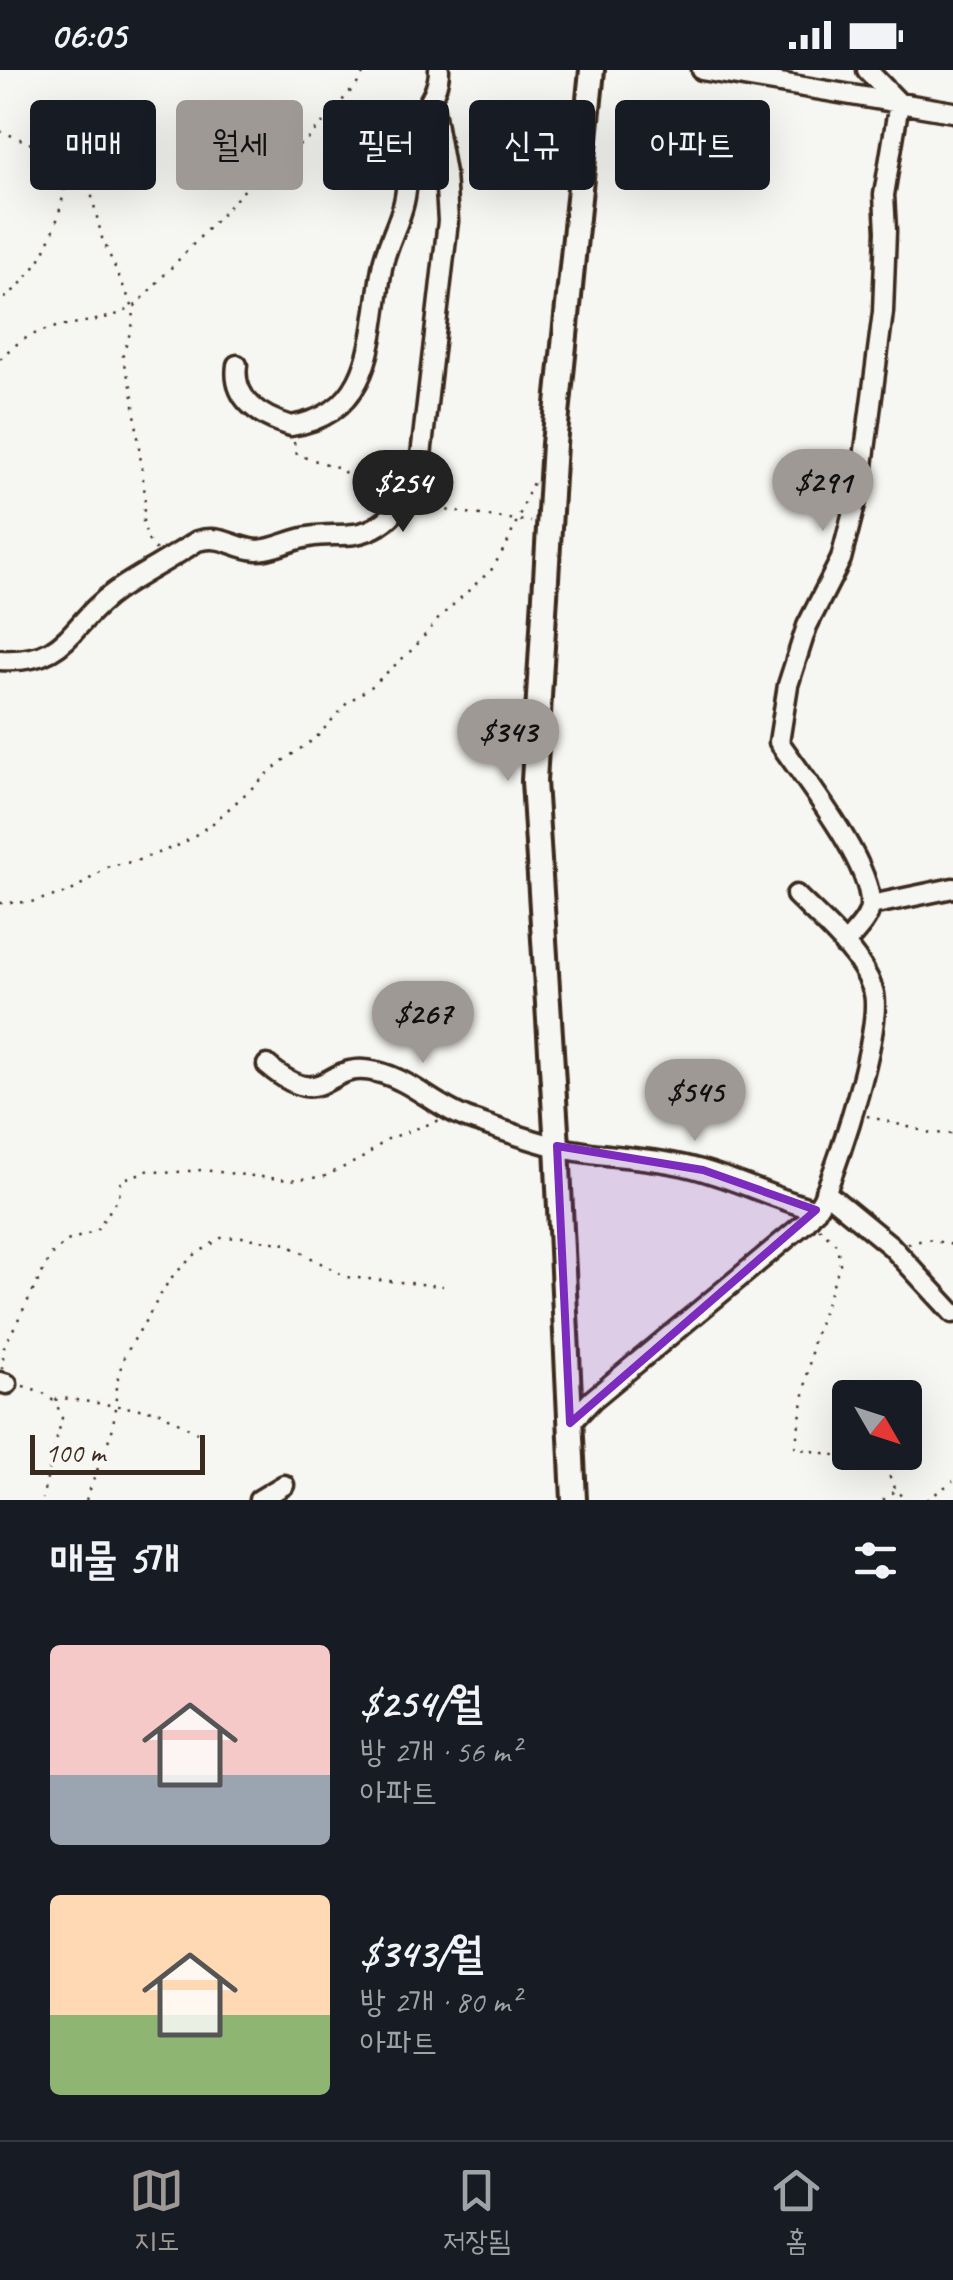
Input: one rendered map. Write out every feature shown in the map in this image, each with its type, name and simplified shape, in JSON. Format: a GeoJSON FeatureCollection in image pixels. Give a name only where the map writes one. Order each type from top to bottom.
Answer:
{"type":"FeatureCollection","features":[{"type":"Feature","properties":{"kind":"main road"},"geometry":{"type":"LineString","coordinates":[[574,1500],[534,781],[554,444],[592,70]]}},
{"type":"Feature","properties":{"kind":"street"},"geometry":{"type":"LineString","coordinates":[[237,365],[238,389],[250,406],[290,426],[332,412],[353,391],[376,320],[385,254],[403,206],[410,141],[438,86],[439,70]]}},
{"type":"Feature","properties":{"kind":"street"},"geometry":{"type":"LineString","coordinates":[[702,70],[953,112]]}},
{"type":"Feature","properties":{"kind":"street"},"geometry":{"type":"LineString","coordinates":[[867,70],[899,103]]}},
{"type":"Feature","properties":{"kind":"street"},"geometry":{"type":"LineString","coordinates":[[0,660],[44,655],[62,646],[104,600],[197,541],[212,537],[256,550],[302,538],[367,531],[401,505],[414,482],[420,456],[448,221],[445,173],[432,99]]}},
{"type":"Feature","properties":{"kind":"street"},"geometry":{"type":"LineString","coordinates":[[844,945],[866,918],[870,905],[857,861],[779,742],[793,670],[807,626],[841,560],[861,481],[883,312],[884,195],[899,103]]}},
{"type":"Feature","properties":{"kind":"street"},"geometry":{"type":"LineString","coordinates":[[870,905],[953,888]]}},
{"type":"Feature","properties":{"kind":"street"},"geometry":{"type":"LineString","coordinates":[[570,1423],[592,1400],[811,1216],[825,1192],[852,1112],[878,1008],[868,977],[844,945],[796,895]]}},
{"type":"Feature","properties":{"kind":"street"},"geometry":{"type":"LineString","coordinates":[[267,1065],[282,1078],[304,1088],[352,1070],[380,1072],[455,1114],[557,1146],[703,1170],[811,1216]]}},
{"type":"Feature","properties":{"kind":"street"},"geometry":{"type":"LineString","coordinates":[[825,1192],[892,1246],[953,1313]]}},
{"type":"Feature","properties":{"kind":"street"},"geometry":{"type":"LineString","coordinates":[[259,1500],[284,1485]]}},
{"type":"Feature","properties":{"kind":"path"},"geometry":{"type":"LineString","coordinates":[[0,360],[25,336],[108,318],[132,308],[269,164],[308,138],[358,84],[365,70]]}},
{"type":"Feature","properties":{"kind":"path"},"geometry":{"type":"LineString","coordinates":[[0,132],[30,145]]}},
{"type":"Feature","properties":{"kind":"path"},"geometry":{"type":"LineString","coordinates":[[0,302],[40,264],[64,190]]}},
{"type":"Feature","properties":{"kind":"path"},"geometry":{"type":"LineString","coordinates":[[90,190],[102,238],[132,308],[134,320],[122,358],[132,389],[144,481],[143,522],[148,540],[166,563]]}},
{"type":"Feature","properties":{"kind":"path"},"geometry":{"type":"LineString","coordinates":[[290,426],[298,455],[340,468],[355,483],[401,505],[458,510],[548,528]]}},
{"type":"Feature","properties":{"kind":"path"},"geometry":{"type":"LineString","coordinates":[[0,903],[31,902],[70,892],[110,866],[158,854],[201,832],[281,762],[316,738],[348,702],[416,647],[492,568],[538,473]]}},
{"type":"Feature","properties":{"kind":"path"},"geometry":{"type":"LineString","coordinates":[[852,1112],[953,1134]]}},
{"type":"Feature","properties":{"kind":"path"},"geometry":{"type":"LineString","coordinates":[[42,1499],[62,1418],[53,1400],[42,1390],[2,1382],[4,1347],[52,1254],[66,1242],[96,1232],[119,1198],[122,1180],[150,1170],[214,1171],[288,1180],[322,1176],[361,1159],[388,1139],[455,1114]]}},
{"type":"Feature","properties":{"kind":"path"},"geometry":{"type":"LineString","coordinates":[[811,1216],[837,1245],[840,1264],[804,1376],[795,1448],[887,1469],[895,1492],[908,1500]]}},
{"type":"Feature","properties":{"kind":"path"},"geometry":{"type":"LineString","coordinates":[[86,1500],[110,1440],[124,1356],[170,1280],[194,1256],[221,1238],[242,1236],[286,1244],[346,1277],[442,1286]]}},
{"type":"Feature","properties":{"kind":"path"},"geometry":{"type":"LineString","coordinates":[[892,1246],[927,1239],[953,1245]]}},
{"type":"Feature","properties":{"kind":"path"},"geometry":{"type":"LineString","coordinates":[[53,1400],[160,1412],[197,1433]]}},
{"type":"Feature","properties":{"kind":"path"},"geometry":{"type":"LineString","coordinates":[[926,1500],[953,1481]]}},
{"type":"Feature","properties":{"kind":"path"},"geometry":{"type":"LineString","coordinates":[[883,1500],[895,1492]]}},
{"type":"Feature","properties":{"kind":"highlighted area"},"geometry":{"type":"Polygon","coordinates":[[[557,1146],[703,1170],[816,1210],[570,1423],[557,1146]]]}}]}
